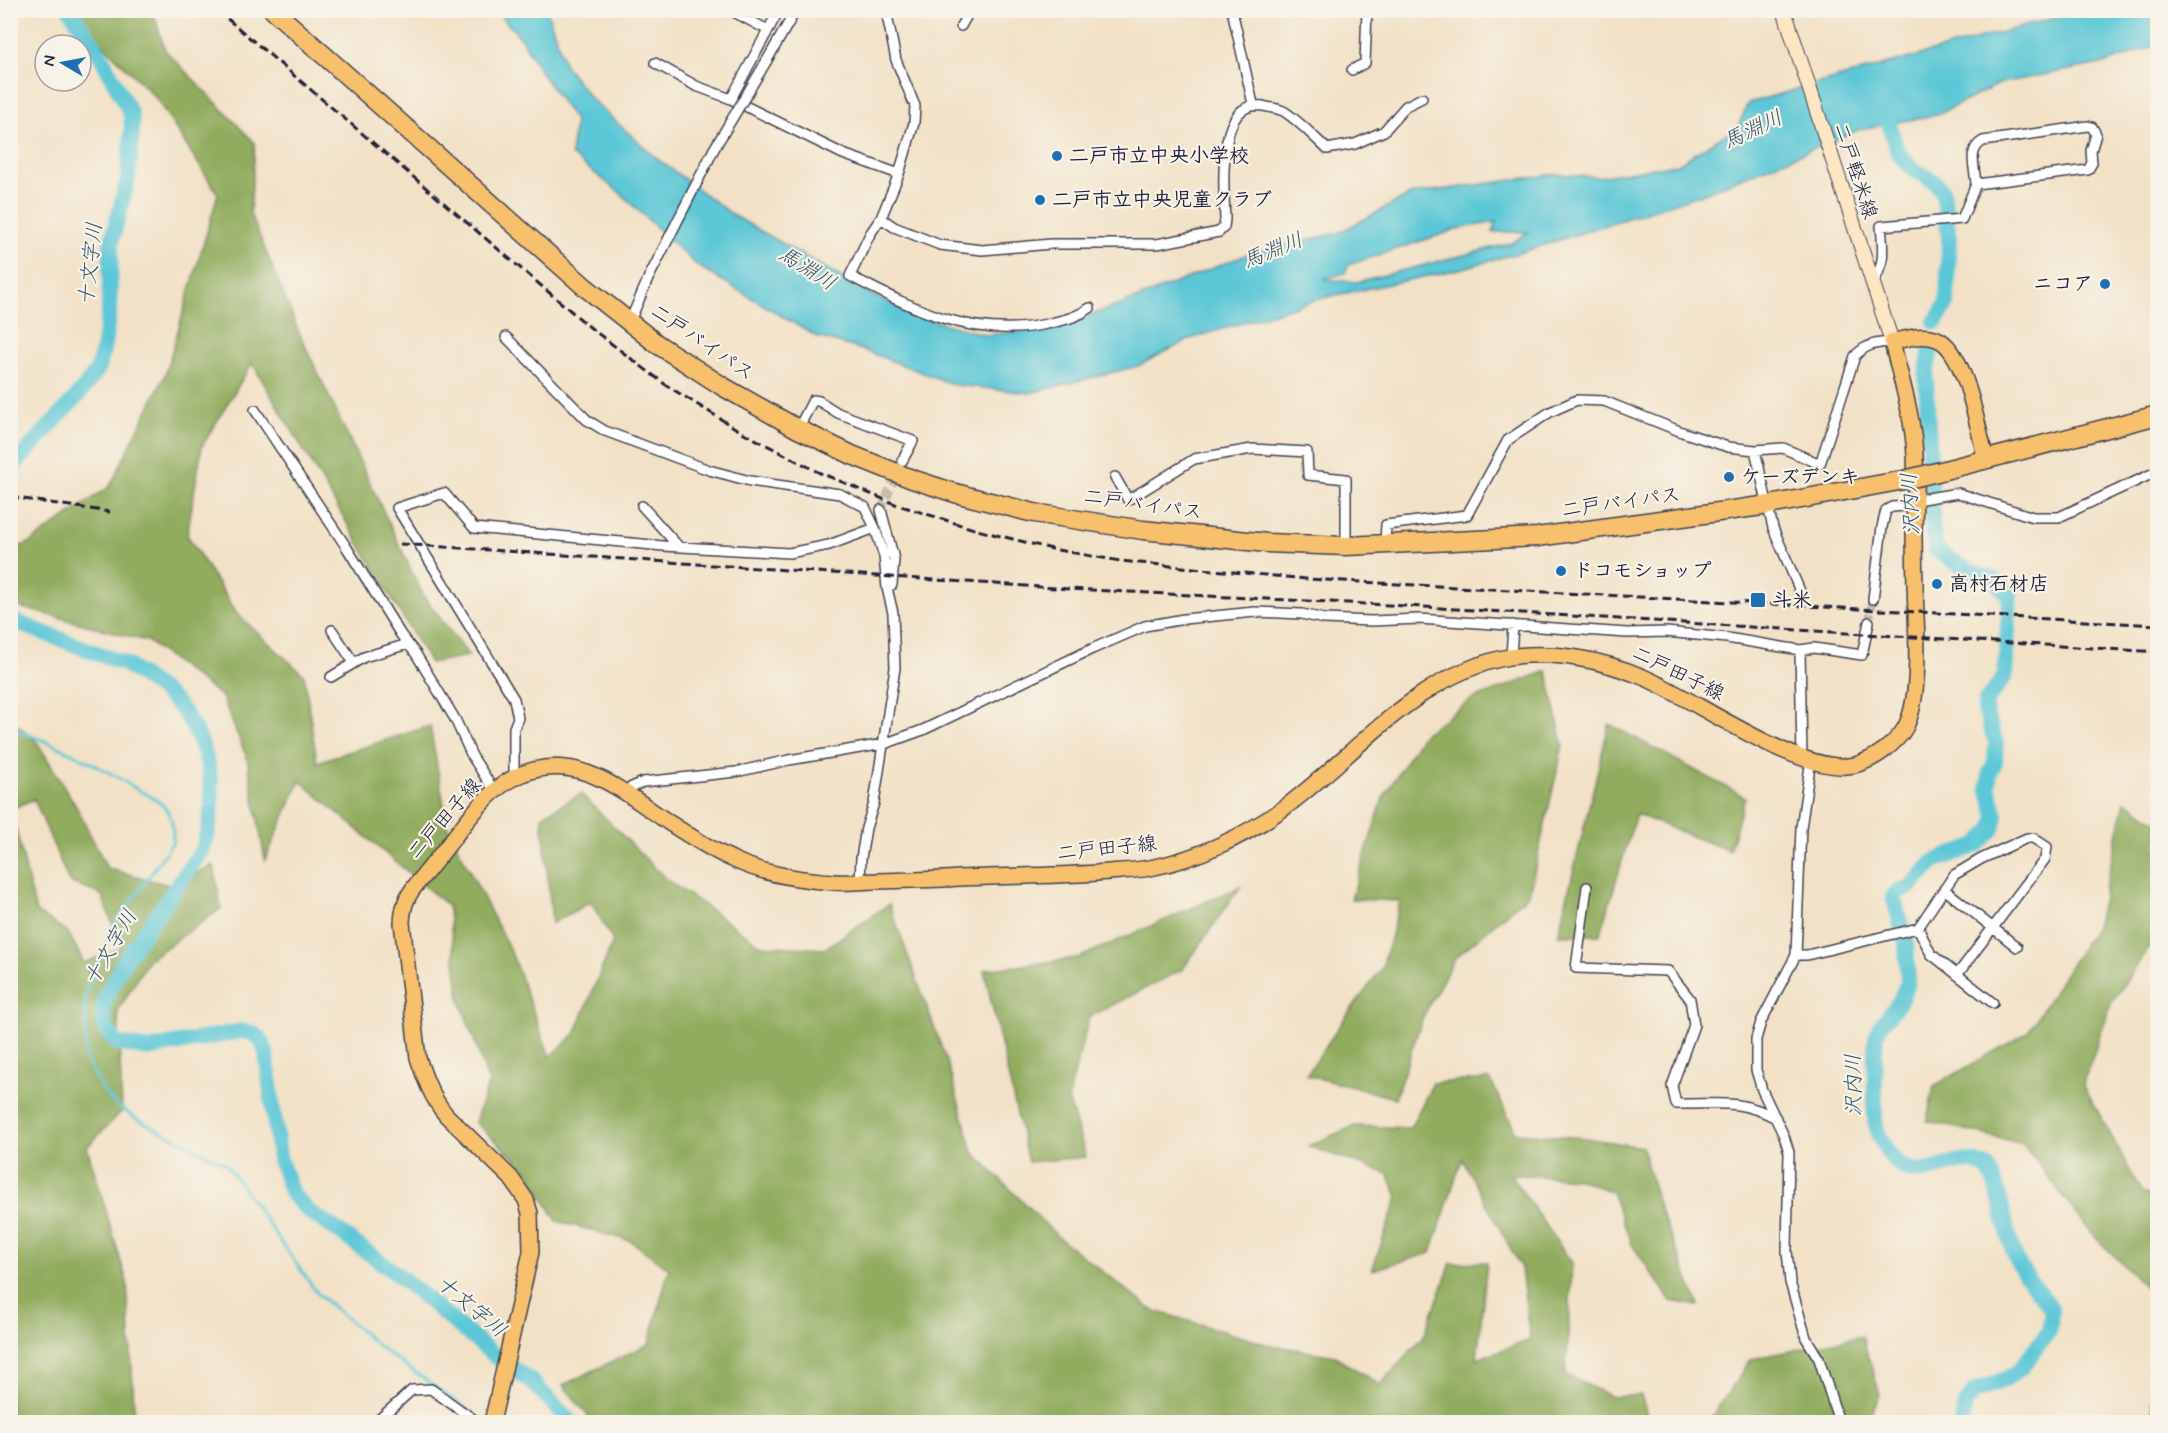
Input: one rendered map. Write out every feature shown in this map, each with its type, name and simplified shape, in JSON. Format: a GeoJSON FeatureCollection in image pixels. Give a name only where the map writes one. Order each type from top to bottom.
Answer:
{"type":"FeatureCollection","features":[{"type":"Feature","properties":{"kind":"highway","name":"二戸バイパス"},"geometry":{"type":"LineString","coordinates":[[273,10],[585,286],[657,344],[798,429],[852,455],[955,493],[1034,513],[1143,530],[1267,543],[1346,546],[1537,537],[1769,505],[1904,480],[2157,415]]}},
{"type":"Feature","properties":{"kind":"main road","name":"二戸軽米線"},"geometry":{"type":"LineString","coordinates":[[1784,10],[1796,54],[1892,342]]}},
{"type":"Feature","properties":{"kind":"main road"},"geometry":{"type":"LineString","coordinates":[[1892,342],[1928,336],[1939,339],[1953,351],[1969,392],[1986,460]]}},
{"type":"Feature","properties":{"kind":"main road","name":"二戸田子線"},"geometry":{"type":"LineString","coordinates":[[492,1422],[531,1252],[530,1213],[520,1189],[446,1115],[424,1077],[418,1058],[402,923],[403,908],[412,888],[462,826],[495,792],[514,777],[541,769],[565,767],[585,771],[623,790],[674,826],[734,860],[757,869],[798,878],[860,882],[1036,877],[1144,869],[1173,862],[1259,824],[1287,806],[1394,714],[1445,679],[1478,665],[1511,657],[1539,655],[1576,657],[1612,665],[1648,679],[1734,726],[1807,758],[1842,766],[1856,765],[1888,747],[1905,728],[1912,703],[1917,656],[1915,450],[1906,397],[1892,342]]}},
{"type":"Feature","properties":{"kind":"street"},"geometry":{"type":"LineString","coordinates":[[730,10],[768,30]]}},
{"type":"Feature","properties":{"kind":"street"},"geometry":{"type":"LineString","coordinates":[[731,99],[779,10]]}},
{"type":"Feature","properties":{"kind":"street"},"geometry":{"type":"LineString","coordinates":[[630,321],[648,279],[714,149],[796,10]]}},
{"type":"Feature","properties":{"kind":"street"},"geometry":{"type":"LineString","coordinates":[[886,10],[896,60],[915,106],[914,123],[899,174],[881,218],[870,234],[850,276],[900,302],[950,321],[992,328],[1034,326],[1078,317],[1090,308]]}},
{"type":"Feature","properties":{"kind":"street"},"geometry":{"type":"LineString","coordinates":[[961,26],[970,10]]}},
{"type":"Feature","properties":{"kind":"street"},"geometry":{"type":"LineString","coordinates":[[1232,10],[1252,104]]}},
{"type":"Feature","properties":{"kind":"street"},"geometry":{"type":"LineString","coordinates":[[1352,70],[1365,63],[1367,10]]}},
{"type":"Feature","properties":{"kind":"street"},"geometry":{"type":"LineString","coordinates":[[655,63],[696,86],[731,99],[843,154],[899,174]]}},
{"type":"Feature","properties":{"kind":"street"},"geometry":{"type":"LineString","coordinates":[[881,218],[894,227],[940,245],[982,250],[1060,244],[1157,244],[1219,232],[1224,227],[1225,219],[1224,155],[1226,141],[1244,108],[1252,104],[1284,111],[1328,149],[1354,144],[1384,131],[1406,106],[1422,98]]}},
{"type":"Feature","properties":{"kind":"street"},"geometry":{"type":"LineString","coordinates":[[1872,284],[1880,272],[1883,258],[1881,226],[1962,219],[1976,184],[1973,150],[1975,145],[1983,141],[2088,126],[2092,127],[2096,134],[2091,151],[2092,163],[2088,170],[1976,184]]}},
{"type":"Feature","properties":{"kind":"street"},"geometry":{"type":"LineString","coordinates":[[506,337],[587,420],[605,431],[676,458],[740,478],[840,494],[865,507],[884,556],[891,600]]}},
{"type":"Feature","properties":{"kind":"street"},"geometry":{"type":"LineString","coordinates":[[1385,543],[1386,525],[1467,515],[1508,440],[1550,412],[1577,400],[1604,401],[1682,432],[1728,447],[1755,450],[1783,448],[1820,464],[1855,356],[1861,349],[1872,344],[1892,342]]}},
{"type":"Feature","properties":{"kind":"street"},"geometry":{"type":"LineString","coordinates":[[798,429],[813,400],[819,400],[838,413],[913,441],[902,460]]}},
{"type":"Feature","properties":{"kind":"street"},"geometry":{"type":"LineString","coordinates":[[255,410],[331,522],[401,635],[436,685],[472,756],[495,792]]}},
{"type":"Feature","properties":{"kind":"street"},"geometry":{"type":"LineString","coordinates":[[1115,477],[1128,500],[1194,459],[1252,449],[1307,452],[1308,475],[1346,479],[1346,546]]}},
{"type":"Feature","properties":{"kind":"street"},"geometry":{"type":"LineString","coordinates":[[1755,450],[1773,528],[1800,591]]}},
{"type":"Feature","properties":{"kind":"street"},"geometry":{"type":"LineString","coordinates":[[1874,599],[1882,527],[1886,510],[1892,507],[1905,506],[1916,500],[1958,493],[2033,517],[2059,517],[2157,471]]}},
{"type":"Feature","properties":{"kind":"street"},"geometry":{"type":"LineString","coordinates":[[514,777],[514,728],[518,718],[514,699],[397,508],[444,493],[474,528],[679,547],[789,553],[829,544],[875,528]]}},
{"type":"Feature","properties":{"kind":"street"},"geometry":{"type":"LineString","coordinates":[[642,506],[679,547]]}},
{"type":"Feature","properties":{"kind":"street"},"geometry":{"type":"LineString","coordinates":[[860,882],[861,858],[866,828],[874,803],[895,668],[891,600],[894,559],[881,510]]}},
{"type":"Feature","properties":{"kind":"street"},"geometry":{"type":"LineString","coordinates":[[623,790],[643,782],[736,772],[789,760],[884,744],[923,730],[1145,626],[1184,619],[1255,612],[1302,614],[1324,619],[1372,621],[1419,619],[1627,633],[1666,632],[1727,638],[1800,650],[1814,648],[1862,655],[1869,622]]}},
{"type":"Feature","properties":{"kind":"street"},"geometry":{"type":"LineString","coordinates":[[1511,657],[1513,625]]}},
{"type":"Feature","properties":{"kind":"street"},"geometry":{"type":"LineString","coordinates":[[332,630],[354,663]]}},
{"type":"Feature","properties":{"kind":"street"},"geometry":{"type":"LineString","coordinates":[[331,677],[364,657],[408,644]]}},
{"type":"Feature","properties":{"kind":"street"},"geometry":{"type":"LineString","coordinates":[[1800,650],[1807,758],[1801,828],[1796,955],[1761,1022],[1756,1039],[1756,1070],[1762,1090],[1784,1136],[1789,1152],[1787,1251],[1790,1282],[1806,1338],[1819,1359],[1839,1422]]}},
{"type":"Feature","properties":{"kind":"street"},"geometry":{"type":"LineString","coordinates":[[1796,955],[1807,955],[1918,928],[1954,875],[1981,859],[2027,838],[2033,838],[2047,847],[2045,860],[1958,975]]}},
{"type":"Feature","properties":{"kind":"street"},"geometry":{"type":"LineString","coordinates":[[1587,886],[1576,968],[1668,971],[1690,999],[1694,1025],[1672,1086],[1676,1104],[1745,1105],[1776,1118]]}},
{"type":"Feature","properties":{"kind":"street"},"geometry":{"type":"LineString","coordinates":[[1944,889],[2018,946]]}},
{"type":"Feature","properties":{"kind":"street"},"geometry":{"type":"LineString","coordinates":[[1918,928],[1931,954],[1993,1003]]}},
{"type":"Feature","properties":{"kind":"street"},"geometry":{"type":"LineString","coordinates":[[376,1422],[412,1390],[431,1389],[477,1422]]}},
{"type":"Feature","properties":{"kind":"green space"},"geometry":{"type":"Polygon","coordinates":[[[67,11],[153,11],[165,50],[255,143],[250,213],[300,335],[424,597],[469,656],[430,663],[252,363],[202,446],[187,535],[237,614],[304,675],[317,762],[430,726],[448,828],[511,952],[550,1057],[575,1034],[613,941],[591,902],[552,923],[542,816],[581,794],[666,879],[761,945],[824,949],[889,904],[947,1062],[973,1152],[1058,1237],[1152,1310],[1266,1344],[1335,1356],[1380,1385],[1424,1336],[1451,1263],[1487,1262],[1477,1359],[1530,1340],[1521,1268],[1462,1159],[1431,1253],[1372,1270],[1398,1197],[1388,1174],[1308,1146],[1354,1126],[1410,1128],[1433,1083],[1490,1079],[1516,1133],[1586,1138],[1642,1147],[1659,1207],[1699,1306],[1671,1301],[1632,1245],[1612,1192],[1579,1179],[1510,1174],[1572,1263],[1566,1375],[1612,1397],[1641,1395],[1649,1422],[593,1422],[563,1385],[649,1344],[669,1269],[631,1241],[557,1221],[526,1169],[475,1122],[489,1082],[460,1000],[448,906],[300,781],[265,860],[247,758],[222,697],[147,641],[11,605],[10,550],[29,543],[110,486],[165,375],[218,194],[156,98],[72,13],[67,11]]]}},
{"type":"Feature","properties":{"kind":"green space"},"geometry":{"type":"Polygon","coordinates":[[[1547,671],[1563,745],[1529,894],[1454,959],[1423,1017],[1395,1098],[1306,1075],[1382,968],[1400,901],[1351,899],[1383,798],[1423,734],[1471,700],[1547,671]]]}},
{"type":"Feature","properties":{"kind":"green space"},"geometry":{"type":"Polygon","coordinates":[[[10,719],[37,742],[76,806],[107,868],[168,885],[214,865],[221,909],[148,960],[118,1011],[122,1111],[87,1147],[127,1282],[135,1422],[11,1422],[10,719]],[[34,799],[11,809],[36,912],[68,932],[84,963],[121,948],[102,895],[69,882],[34,799]]]}},
{"type":"Feature","properties":{"kind":"green space"},"geometry":{"type":"Polygon","coordinates":[[[1609,724],[1745,797],[1729,851],[1636,814],[1600,935],[1558,935],[1609,724]]]}},
{"type":"Feature","properties":{"kind":"green space"},"geometry":{"type":"Polygon","coordinates":[[[2125,801],[2157,822],[2157,877],[2155,877],[2149,947],[2111,1004],[2083,1084],[2142,1193],[2157,1197],[2157,1422],[2077,1422],[2082,1416],[2153,1414],[2153,1294],[2092,1234],[2023,1144],[1927,1121],[1934,1086],[2028,1032],[2097,924],[2125,801]]]}},
{"type":"Feature","properties":{"kind":"green space"},"geometry":{"type":"Polygon","coordinates":[[[1240,887],[1183,969],[1089,1017],[1068,1098],[1086,1157],[1028,1162],[984,970],[1078,958],[1240,887]]]}},
{"type":"Feature","properties":{"kind":"green space"},"geometry":{"type":"Polygon","coordinates":[[[1862,1336],[1880,1395],[1867,1422],[1708,1422],[1751,1359],[1862,1336]]]}},
{"type":"Feature","properties":{"kind":"water","name":"馬淵川"},"geometry":{"type":"Polygon","coordinates":[[[496,11],[545,11],[565,65],[590,98],[655,157],[733,215],[872,295],[930,320],[986,335],[1052,328],[1123,304],[1248,254],[1338,233],[1412,194],[1555,174],[1598,177],[1678,164],[1738,127],[1748,103],[2079,11],[2157,11],[2158,45],[2106,63],[2001,83],[1937,115],[1861,129],[1702,194],[1522,252],[1456,270],[1322,298],[1190,339],[1138,366],[1030,393],[955,385],[863,350],[817,337],[696,265],[619,192],[571,155],[575,120],[544,77],[520,37],[496,11]],[[1497,222],[1461,228],[1348,265],[1345,273],[1324,279],[1357,282],[1512,243],[1528,232],[1493,232],[1497,222]]]}},
{"type":"Feature","properties":{"kind":"waterway","name":"十文字川"},"geometry":{"type":"LineString","coordinates":[[10,470],[97,371],[109,314],[111,244],[128,178],[131,114],[98,51],[70,10]]}},
{"type":"Feature","properties":{"kind":"waterway","name":"沢内川"},"geometry":{"type":"LineString","coordinates":[[1883,104],[1898,153],[1912,168],[1935,182],[1943,192],[1949,239],[1947,304],[1935,322]]}},
{"type":"Feature","properties":{"kind":"waterway","name":"沢内川"},"geometry":{"type":"LineString","coordinates":[[1930,353],[1926,376],[1933,533],[1936,550],[1969,571],[1993,579],[2005,592],[2010,593],[2005,676],[1986,701],[1985,710],[1996,743],[1995,762],[1990,772],[1988,788],[1996,815],[1993,829],[1977,845],[1935,861],[1910,887],[1898,891],[1893,897],[1906,942],[1908,982],[1900,1001],[1880,1026],[1876,1037],[1875,1122],[1878,1133],[1891,1156],[1911,1170],[1930,1170],[1959,1162],[1976,1163],[1987,1167],[1997,1190],[2017,1261],[2052,1311],[2049,1331],[2021,1368],[2008,1378],[1974,1392],[1965,1404],[1962,1422]]}},
{"type":"Feature","properties":{"kind":"waterway","name":"十文字川"},"geometry":{"type":"LineString","coordinates":[[10,620],[125,664],[161,689],[179,706],[190,722],[206,757],[210,774],[211,811],[203,849],[125,960],[107,994],[102,1013],[104,1026],[117,1043],[148,1049],[242,1031],[253,1033],[261,1040],[266,1052],[279,1157],[292,1194],[309,1212],[393,1271],[501,1361],[530,1380],[571,1422]]}},
{"type":"Feature","properties":{"kind":"waterway"},"geometry":{"type":"LineString","coordinates":[[10,728],[60,748],[121,779],[161,804],[172,821],[173,842],[113,927],[85,994],[86,1060],[103,1090],[115,1104],[135,1118],[226,1164],[317,1293],[383,1350],[485,1422]]}},
{"type":"Feature","properties":{"kind":"tunnel"},"geometry":{"type":"LineString","coordinates":[[881,510],[898,471]]}},
{"type":"Feature","properties":{"kind":"tunnel"},"geometry":{"type":"LineString","coordinates":[[1869,622],[1873,599]]}},
{"type":"Feature","properties":{"kind":"railway"},"geometry":{"type":"LineString","coordinates":[[217,10],[592,329],[666,385],[740,431],[818,472],[895,504],[977,530],[1052,549],[1120,561],[1306,579],[2158,625]]}},
{"type":"Feature","properties":{"kind":"railway"},"geometry":{"type":"LineString","coordinates":[[10,497],[110,512]]}},
{"type":"Feature","properties":{"kind":"railway"},"geometry":{"type":"LineString","coordinates":[[400,544],[1070,589],[1407,606],[2158,652]]}},
{"type":"Feature","properties":{"kind":"place","name":"二戸市立中央小学校"},"geometry":{"type":"Point","coordinates":[1057,156]}},
{"type":"Feature","properties":{"kind":"place","name":"二戸市立中央児童クラブ"},"geometry":{"type":"Point","coordinates":[1040,200]}},
{"type":"Feature","properties":{"kind":"place","name":"ニコア"},"geometry":{"type":"Point","coordinates":[2105,284]}},
{"type":"Feature","properties":{"kind":"place","name":"ケーズデンキ"},"geometry":{"type":"Point","coordinates":[1729,477]}},
{"type":"Feature","properties":{"kind":"place","name":"ドコモショップ"},"geometry":{"type":"Point","coordinates":[1561,571]}},
{"type":"Feature","properties":{"kind":"place","name":"高村石材店"},"geometry":{"type":"Point","coordinates":[1937,584]}},
{"type":"Feature","properties":{"kind":"place","name":"斗米"},"geometry":{"type":"Point","coordinates":[1758,600]}}]}
